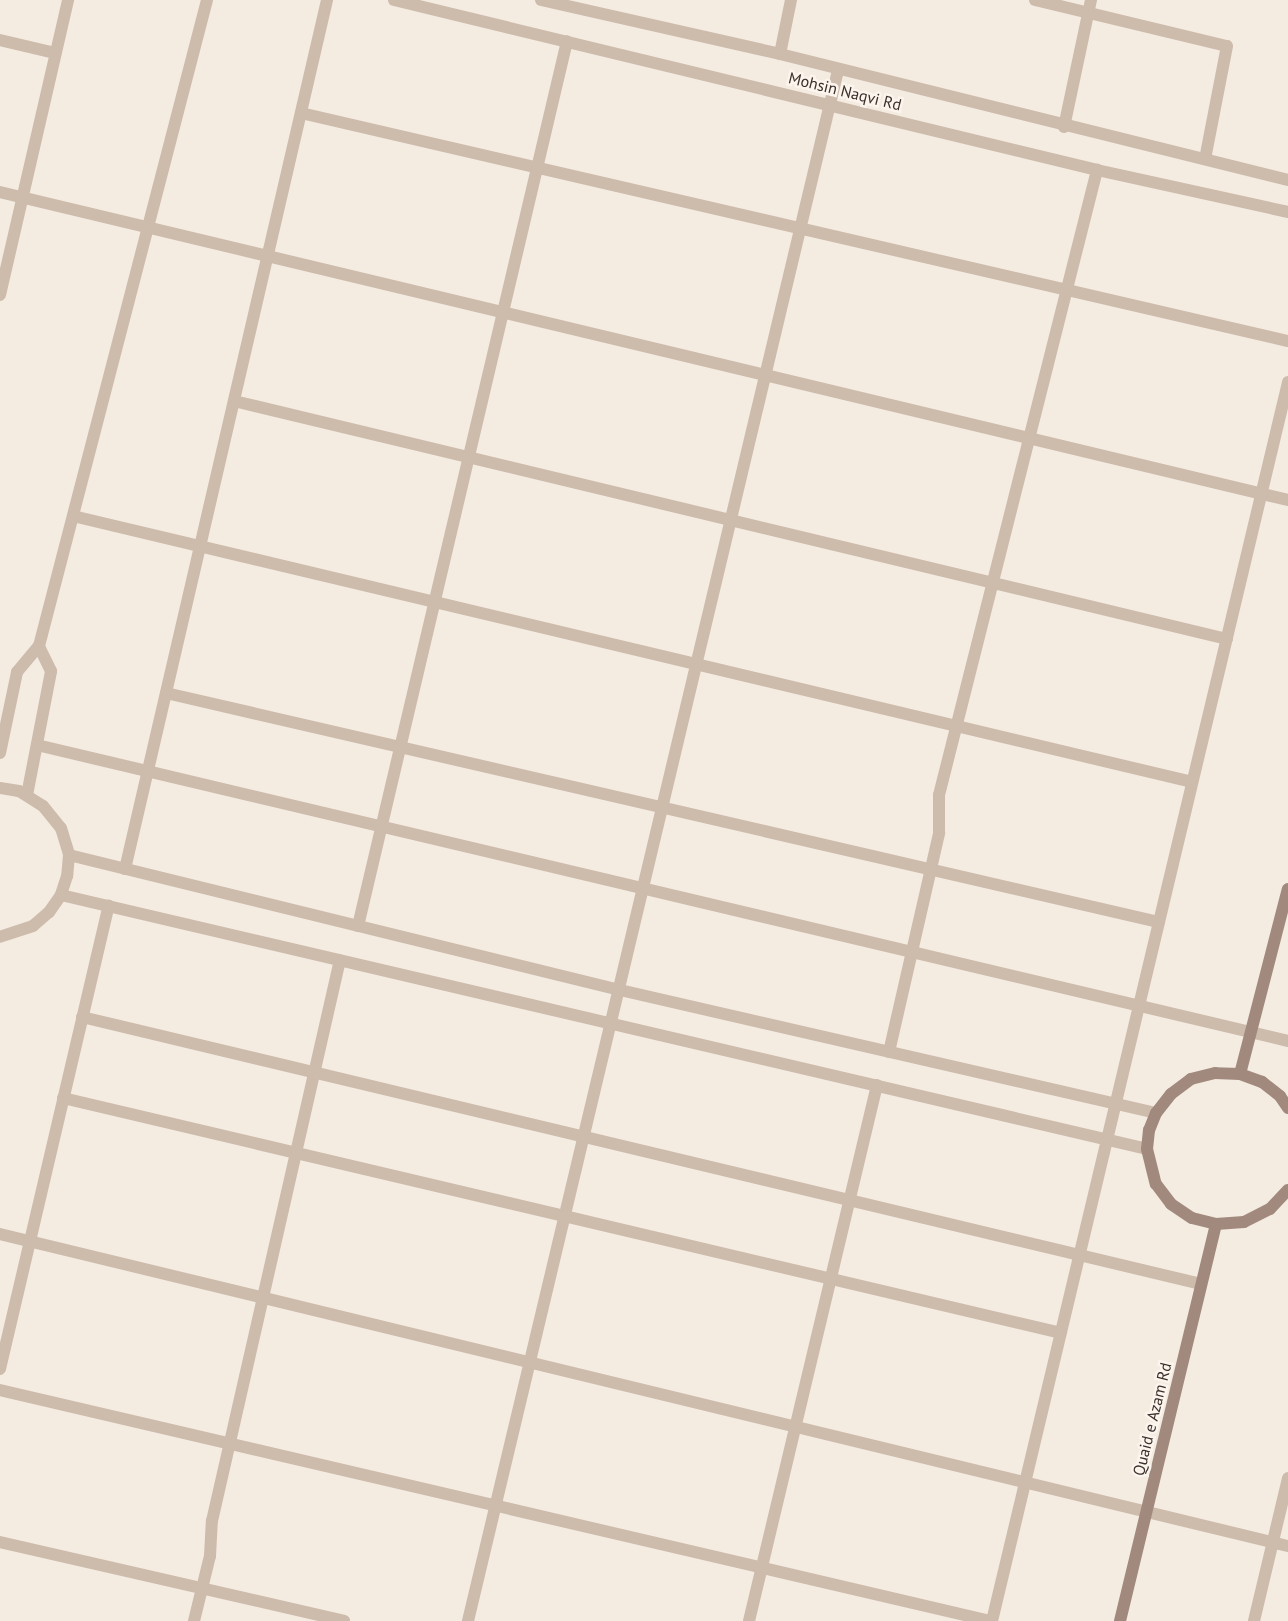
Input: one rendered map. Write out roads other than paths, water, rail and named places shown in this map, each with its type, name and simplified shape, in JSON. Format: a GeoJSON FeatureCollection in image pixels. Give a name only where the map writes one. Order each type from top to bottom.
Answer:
{"type":"FeatureCollection","features":[{"type":"Feature","properties":{"kind":"main road"},"geometry":{"type":"LineString","coordinates":[[1240,1074],[1288,890]]}},
{"type":"Feature","properties":{"kind":"main road"},"geometry":{"type":"LineString","coordinates":[[1288,1108],[1280,1096],[1262,1082],[1240,1074],[1215,1073],[1191,1079],[1171,1094],[1156,1113],[1149,1130],[1147,1149],[1156,1184],[1172,1204],[1192,1218],[1216,1224],[1244,1222],[1270,1209],[1288,1190]]}},
{"type":"Feature","properties":{"kind":"main road","name":"Quaid e Azam Rd"},"geometry":{"type":"LineString","coordinates":[[1120,1621],[1216,1224]]}},
{"type":"Feature","properties":{"kind":"street"},"geometry":{"type":"LineString","coordinates":[[0,295],[68,0]]}},
{"type":"Feature","properties":{"kind":"street"},"geometry":{"type":"LineString","coordinates":[[0,753],[2,736],[17,672],[39,646],[208,0]]}},
{"type":"Feature","properties":{"kind":"street"},"geometry":{"type":"LineString","coordinates":[[125,869],[327,0]]}},
{"type":"Feature","properties":{"kind":"street","name":"Mohsin Naqvi Rd"},"geometry":{"type":"LineString","coordinates":[[394,0],[1098,170],[1288,212]]}},
{"type":"Feature","properties":{"kind":"street","name":"Mohsin Naqvi Rd"},"geometry":{"type":"LineString","coordinates":[[541,0],[780,54],[1064,127],[1288,180]]}},
{"type":"Feature","properties":{"kind":"street"},"geometry":{"type":"LineString","coordinates":[[780,54],[791,0]]}},
{"type":"Feature","properties":{"kind":"street"},"geometry":{"type":"LineString","coordinates":[[1035,0],[1227,46],[1205,159]]}},
{"type":"Feature","properties":{"kind":"street"},"geometry":{"type":"LineString","coordinates":[[1064,127],[1091,0]]}},
{"type":"Feature","properties":{"kind":"street"},"geometry":{"type":"LineString","coordinates":[[0,40],[55,54]]}},
{"type":"Feature","properties":{"kind":"street"},"geometry":{"type":"LineString","coordinates":[[358,926],[567,41]]}},
{"type":"Feature","properties":{"kind":"street"},"geometry":{"type":"LineString","coordinates":[[468,1621],[613,1024],[838,70]]}},
{"type":"Feature","properties":{"kind":"street"},"geometry":{"type":"LineString","coordinates":[[301,112],[1288,341]]}},
{"type":"Feature","properties":{"kind":"street"},"geometry":{"type":"LineString","coordinates":[[889,1052],[939,832],[939,795],[1098,170]]}},
{"type":"Feature","properties":{"kind":"street"},"geometry":{"type":"LineString","coordinates":[[0,192],[1288,500]]}},
{"type":"Feature","properties":{"kind":"street"},"geometry":{"type":"LineString","coordinates":[[0,1390],[991,1621],[1026,1483],[1288,382]]}},
{"type":"Feature","properties":{"kind":"street"},"geometry":{"type":"LineString","coordinates":[[234,401],[1227,639]]}},
{"type":"Feature","properties":{"kind":"street"},"geometry":{"type":"LineString","coordinates":[[73,516],[1192,782]]}},
{"type":"Feature","properties":{"kind":"street"},"geometry":{"type":"LineString","coordinates":[[27,795],[51,671],[39,646]]}},
{"type":"Feature","properties":{"kind":"street"},"geometry":{"type":"LineString","coordinates":[[166,693],[1159,922]]}},
{"type":"Feature","properties":{"kind":"street"},"geometry":{"type":"LineString","coordinates":[[37,745],[1288,1041]]}},
{"type":"Feature","properties":{"kind":"street"},"geometry":{"type":"LineString","coordinates":[[0,788],[27,795],[44,806],[61,828],[69,855],[67,876],[61,895],[49,912],[33,926],[0,937]]}},
{"type":"Feature","properties":{"kind":"street"},"geometry":{"type":"LineString","coordinates":[[69,855],[620,990],[1156,1113]]}},
{"type":"Feature","properties":{"kind":"street"},"geometry":{"type":"LineString","coordinates":[[61,895],[1147,1149]]}},
{"type":"Feature","properties":{"kind":"street"},"geometry":{"type":"LineString","coordinates":[[0,1369],[109,906]]}},
{"type":"Feature","properties":{"kind":"street"},"geometry":{"type":"LineString","coordinates":[[194,1621],[210,1556],[212,1521],[340,960]]}},
{"type":"Feature","properties":{"kind":"street"},"geometry":{"type":"LineString","coordinates":[[82,1017],[1202,1284]]}},
{"type":"Feature","properties":{"kind":"street"},"geometry":{"type":"LineString","coordinates":[[749,1621],[877,1086]]}},
{"type":"Feature","properties":{"kind":"street"},"geometry":{"type":"LineString","coordinates":[[63,1098],[566,1218],[1061,1333]]}},
{"type":"Feature","properties":{"kind":"street"},"geometry":{"type":"LineString","coordinates":[[0,1234],[1288,1546]]}},
{"type":"Feature","properties":{"kind":"street"},"geometry":{"type":"LineString","coordinates":[[1254,1621],[1288,1478]]}},
{"type":"Feature","properties":{"kind":"street"},"geometry":{"type":"LineString","coordinates":[[0,1542],[344,1621]]}}]}
